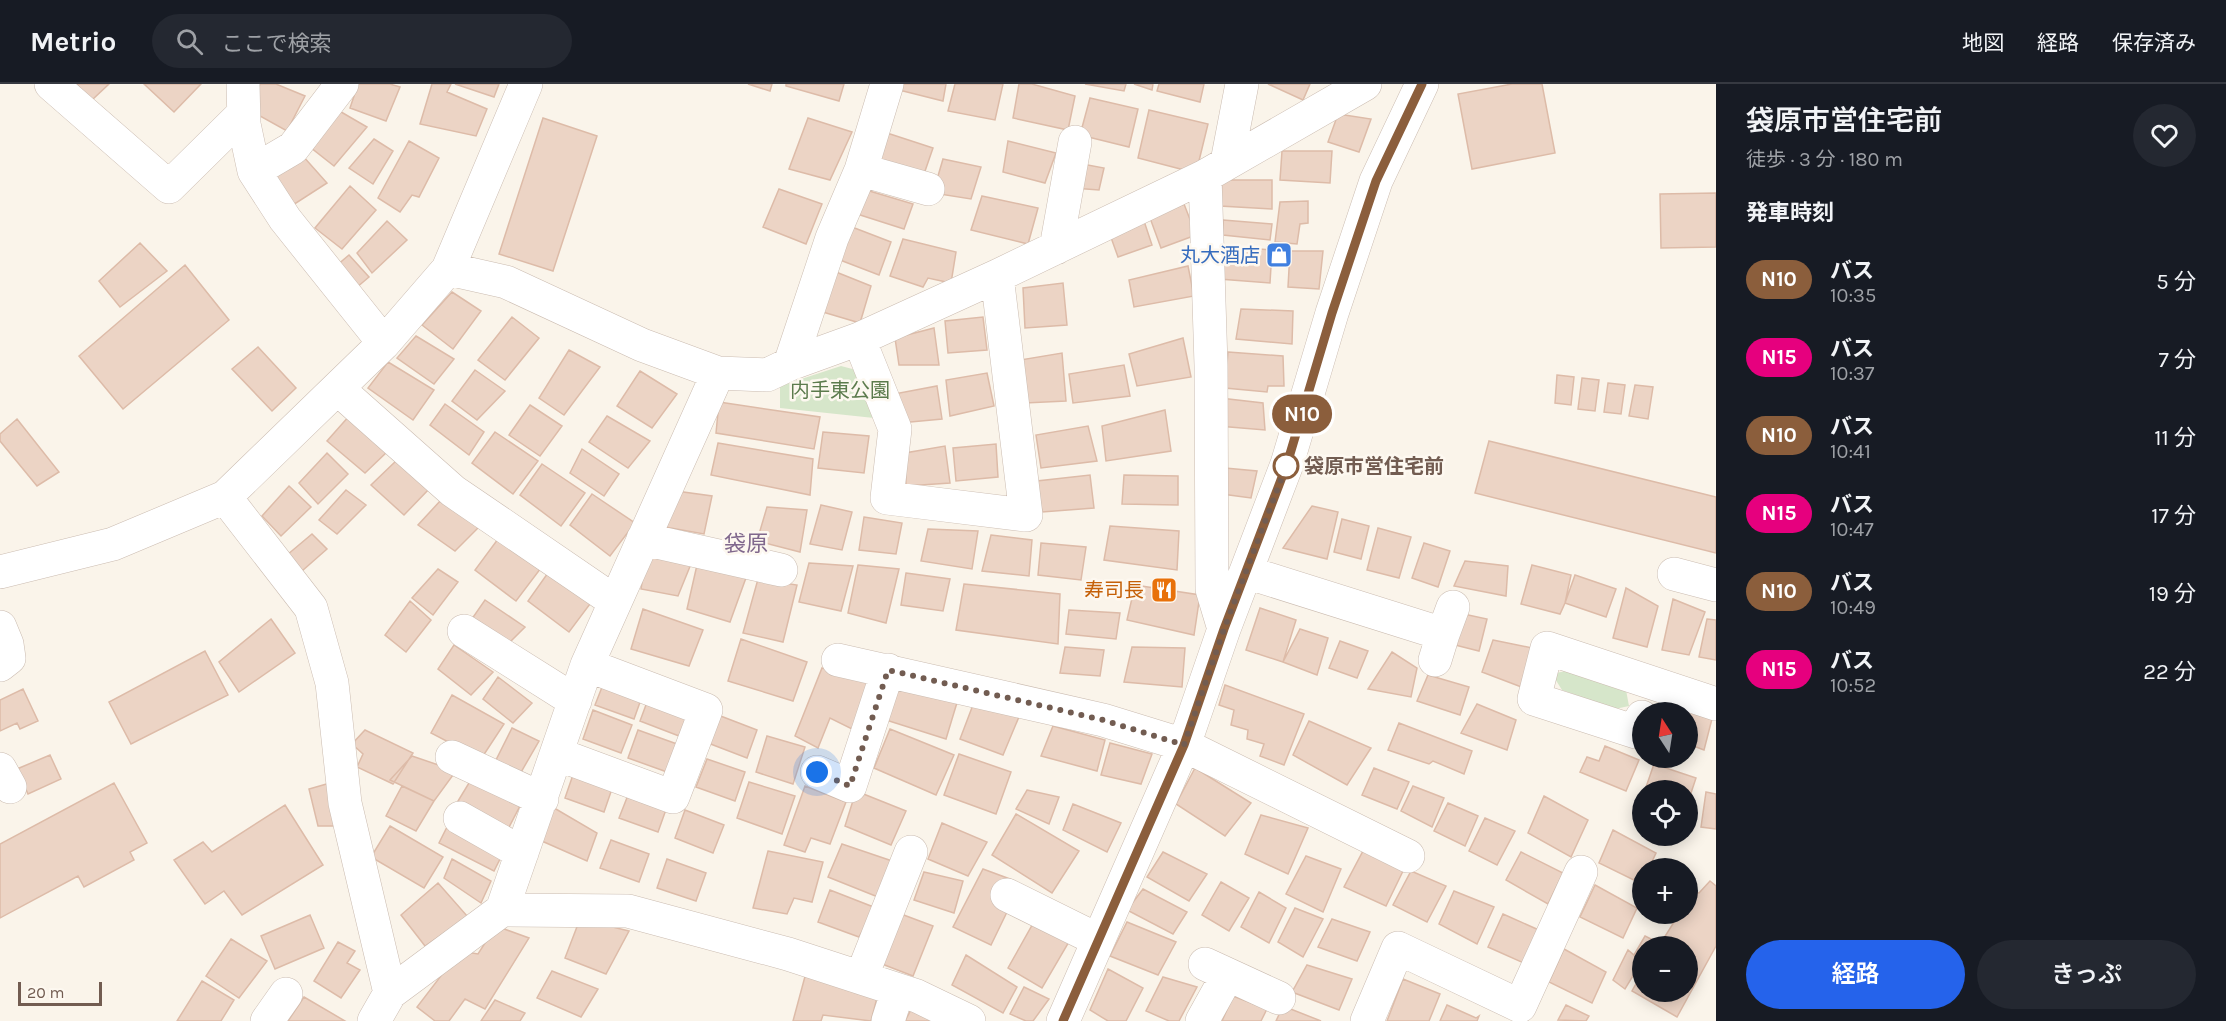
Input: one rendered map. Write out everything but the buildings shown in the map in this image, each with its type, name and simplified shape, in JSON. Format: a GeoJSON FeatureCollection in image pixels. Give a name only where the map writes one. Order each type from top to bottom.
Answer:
{"type":"FeatureCollection","features":[{"type":"Feature","properties":{"kind":"street"},"geometry":{"type":"LineString","coordinates":[[51,84],[169,187],[243,99]]}},
{"type":"Feature","properties":{"kind":"street"},"geometry":{"type":"LineString","coordinates":[[254,171],[293,148],[342,84]]}},
{"type":"Feature","properties":{"kind":"street"},"geometry":{"type":"LineString","coordinates":[[0,572],[113,544],[225,497],[384,343],[448,268],[526,84]]}},
{"type":"Feature","properties":{"kind":"street"},"geometry":{"type":"LineString","coordinates":[[790,364],[832,238],[861,170],[887,84]]}},
{"type":"Feature","properties":{"kind":"street"},"geometry":{"type":"LineString","coordinates":[[1224,629],[1212,589],[1211,365],[1216,169],[1242,84]]}},
{"type":"Feature","properties":{"kind":"street"},"geometry":{"type":"LineString","coordinates":[[448,268],[506,282],[642,345],[718,374],[767,375],[790,364],[860,339],[1056,248],[1216,169],[1365,84]]}},
{"type":"Feature","properties":{"kind":"street"},"geometry":{"type":"LineString","coordinates":[[1063,1021],[1184,745],[1224,629],[1287,464],[1332,313],[1376,181],[1422,84]]}},
{"type":"Feature","properties":{"kind":"street"},"geometry":{"type":"LineString","coordinates":[[243,99],[254,171],[285,219],[384,343]]}},
{"type":"Feature","properties":{"kind":"street"},"geometry":{"type":"LineString","coordinates":[[1056,248],[1076,142]]}},
{"type":"Feature","properties":{"kind":"street"},"geometry":{"type":"LineString","coordinates":[[861,170],[928,189]]}},
{"type":"Feature","properties":{"kind":"street"},"geometry":{"type":"LineString","coordinates":[[860,339],[895,429],[887,498],[1026,515],[997,276]]}},
{"type":"Feature","properties":{"kind":"street"},"geometry":{"type":"LineString","coordinates":[[381,1013],[502,910],[542,799],[586,665],[718,374]]}},
{"type":"Feature","properties":{"kind":"street"},"geometry":{"type":"LineString","coordinates":[[338,389],[453,490],[614,601]]}},
{"type":"Feature","properties":{"kind":"street"},"geometry":{"type":"LineString","coordinates":[[225,497],[311,608],[332,683],[345,803],[381,1013]]}},
{"type":"Feature","properties":{"kind":"street"},"geometry":{"type":"LineString","coordinates":[[643,539],[781,570]]}},
{"type":"Feature","properties":{"kind":"street"},"geometry":{"type":"LineString","coordinates":[[1246,572],[1443,634]]}},
{"type":"Feature","properties":{"kind":"street"},"geometry":{"type":"LineString","coordinates":[[1674,573],[1716,585]]}},
{"type":"Feature","properties":{"kind":"street"},"geometry":{"type":"LineString","coordinates":[[0,627],[7,644],[9,658],[0,665]]}},
{"type":"Feature","properties":{"kind":"street"},"geometry":{"type":"LineString","coordinates":[[464,632],[575,701]]}},
{"type":"Feature","properties":{"kind":"street"},"geometry":{"type":"LineString","coordinates":[[838,660],[1103,720],[1184,745],[1408,856]]}},
{"type":"Feature","properties":{"kind":"street"},"geometry":{"type":"LineString","coordinates":[[557,754],[673,797],[706,711],[586,665]]}},
{"type":"Feature","properties":{"kind":"street"},"geometry":{"type":"LineString","coordinates":[[817,772],[850,786],[888,670]]}},
{"type":"Feature","properties":{"kind":"street"},"geometry":{"type":"LineString","coordinates":[[1698,704],[1716,704]]}},
{"type":"Feature","properties":{"kind":"street"},"geometry":{"type":"LineString","coordinates":[[452,757],[542,799]]}},
{"type":"Feature","properties":{"kind":"street"},"geometry":{"type":"LineString","coordinates":[[460,818],[522,853]]}},
{"type":"Feature","properties":{"kind":"street"},"geometry":{"type":"LineString","coordinates":[[861,978],[911,852]]}},
{"type":"Feature","properties":{"kind":"street"},"geometry":{"type":"LineString","coordinates":[[1367,1021],[1398,948],[1520,1006],[1581,872]]}},
{"type":"Feature","properties":{"kind":"street"},"geometry":{"type":"LineString","coordinates":[[1007,895],[1098,940]]}},
{"type":"Feature","properties":{"kind":"street"},"geometry":{"type":"LineString","coordinates":[[502,910],[628,911],[788,954],[918,996],[969,1021]]}},
{"type":"Feature","properties":{"kind":"street"},"geometry":{"type":"LineString","coordinates":[[1202,1021],[1216,970],[1279,998]]}},
{"type":"Feature","properties":{"kind":"street"},"geometry":{"type":"LineString","coordinates":[[888,1021],[898,990]]}},
{"type":"Feature","properties":{"kind":"street"},"geometry":{"type":"LineString","coordinates":[[267,1021],[286,994]]}},
{"type":"Feature","properties":{"kind":"green space","name":"内手東公園"},"geometry":{"type":"Polygon","coordinates":[[[841,366],[860,371],[874,418],[780,408],[780,386],[841,366]]]}},
{"type":"Feature","properties":{"kind":"green space"},"geometry":{"type":"Polygon","coordinates":[[[1570,670],[1626,690],[1629,706],[1615,709],[1562,690],[1552,674],[1570,670]]]}},
{"type":"Feature","properties":{"kind":"bus line","name":"N10"},"geometry":{"type":"LineString","coordinates":[[1063,1021],[1184,745],[1224,629],[1287,464],[1332,313],[1376,181],[1422,84]]}},
{"type":"Feature","properties":{"kind":"place","name":"丸大酒店"},"geometry":{"type":"Point","coordinates":[1279,255]}},
{"type":"Feature","properties":{"kind":"place","name":"袋原市営住宅前"},"geometry":{"type":"Point","coordinates":[1286,466]}},
{"type":"Feature","properties":{"kind":"place","name":"寿司長"},"geometry":{"type":"Point","coordinates":[1164,590]}},
{"type":"Feature","properties":{"kind":"district","name":"袋原"},"geometry":{"type":"Point","coordinates":[746,544]}},
{"type":"Feature","properties":{"kind":"route"},"geometry":{"type":"LineString","coordinates":[[817,772],[850,786],[888,670],[1103,720],[1184,745],[1224,629],[1287,464],[1286,466]]}}]}
